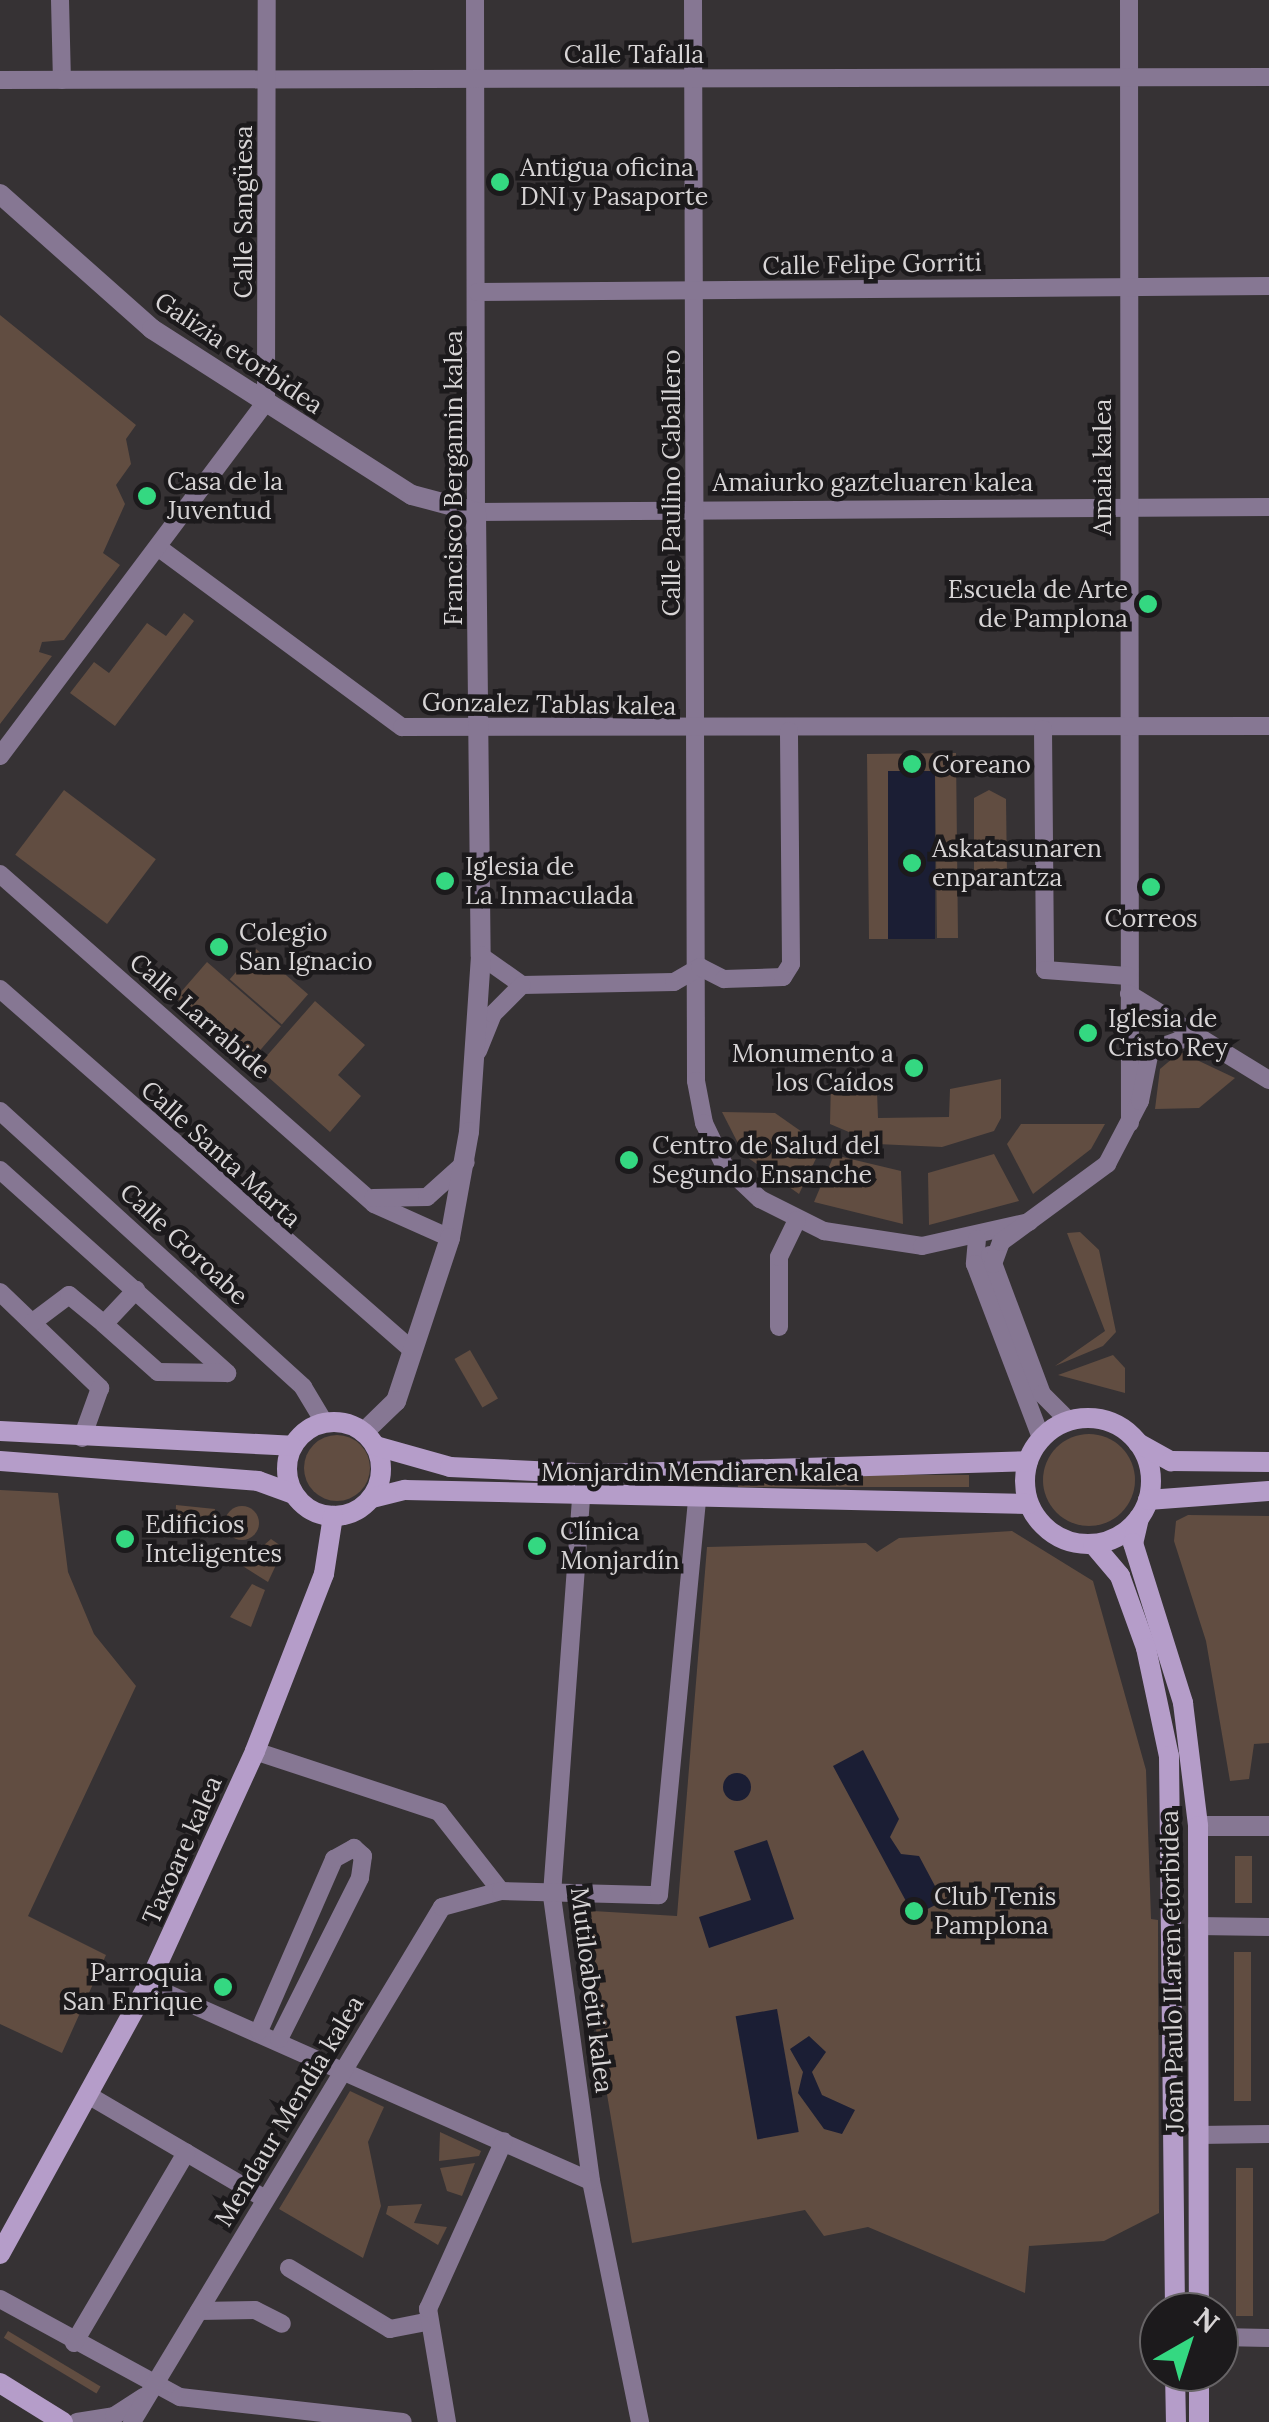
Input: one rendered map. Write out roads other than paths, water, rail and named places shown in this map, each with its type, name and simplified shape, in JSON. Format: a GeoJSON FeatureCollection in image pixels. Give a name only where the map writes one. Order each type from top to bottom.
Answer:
{"type":"FeatureCollection","features":[{"type":"Feature","properties":{"kind":"main road"},"geometry":{"type":"LineString","coordinates":[[1269,1462],[1171,1461],[1107,1421],[1069,1420],[1042,1438],[1028,1461],[1029,1504],[1062,1538],[1093,1544],[1143,1510],[1269,1491]]}},
{"type":"Feature","properties":{"kind":"main road"},"geometry":{"type":"LineString","coordinates":[[0,1432],[292,1446],[324,1422],[370,1439],[382,1471],[372,1498],[333,1516],[294,1494],[258,1481],[0,1461]]}},
{"type":"Feature","properties":{"kind":"main road","name":"Monjardin Mendiaren kalea"},"geometry":{"type":"LineString","coordinates":[[370,1439],[450,1467],[598,1474],[1028,1461]]}},
{"type":"Feature","properties":{"kind":"main road"},"geometry":{"type":"LineString","coordinates":[[1138,1443],[1143,1510]]}},
{"type":"Feature","properties":{"kind":"main road"},"geometry":{"type":"LineString","coordinates":[[292,1446],[294,1494]]}},
{"type":"Feature","properties":{"kind":"main road","name":"Monjardin Mendiaren kalea"},"geometry":{"type":"LineString","coordinates":[[372,1498],[405,1490],[581,1500],[976,1496],[1029,1504]]}},
{"type":"Feature","properties":{"kind":"main road","name":"Joan Paulo II.aren etorbidea"},"geometry":{"type":"LineString","coordinates":[[1143,1510],[1133,1542],[1183,1704],[1198,1826],[1199,2292]]}},
{"type":"Feature","properties":{"kind":"main road","name":"Taxoare kalea"},"geometry":{"type":"LineString","coordinates":[[0,2254],[148,1984],[255,1751],[324,1574],[333,1516]]}},
{"type":"Feature","properties":{"kind":"main road","name":"Joan Paulo II.aren etorbidea"},"geometry":{"type":"LineString","coordinates":[[1093,1544],[1120,1576],[1134,1612],[1169,1756],[1175,2292]]}},
{"type":"Feature","properties":{"kind":"main road","name":"Taxoare kalea"},"geometry":{"type":"LineString","coordinates":[[0,2226],[34,2186]]}},
{"type":"Feature","properties":{"kind":"main road"},"geometry":{"type":"LineString","coordinates":[[0,2383],[63,2422]]}},
{"type":"Feature","properties":{"kind":"main road"},"geometry":{"type":"LineString","coordinates":[[1176,2392],[1176,2422]]}},
{"type":"Feature","properties":{"kind":"main road"},"geometry":{"type":"LineString","coordinates":[[1199,2392],[1199,2422]]}},
{"type":"Feature","properties":{"kind":"street"},"geometry":{"type":"LineString","coordinates":[[60,0],[62,80]]}},
{"type":"Feature","properties":{"kind":"street","name":"Calle Sangüesa"},"geometry":{"type":"LineString","coordinates":[[266,402],[267,0]]}},
{"type":"Feature","properties":{"kind":"street","name":"Francisco Bergamin kalea"},"geometry":{"type":"LineString","coordinates":[[370,1439],[396,1402],[450,1238],[466,1162],[478,1051],[482,729],[476,512],[475,0]]}},
{"type":"Feature","properties":{"kind":"street","name":"Calle Paulino Caballero"},"geometry":{"type":"LineString","coordinates":[[693,0],[704,1123],[724,1165],[797,1220],[879,1246],[977,1240],[1029,1222]]}},
{"type":"Feature","properties":{"kind":"street","name":"Amaia kalea"},"geometry":{"type":"LineString","coordinates":[[1128,0],[1130,1123]]}},
{"type":"Feature","properties":{"kind":"street","name":"Calle Tafalla"},"geometry":{"type":"LineString","coordinates":[[0,80],[1269,77]]}},
{"type":"Feature","properties":{"kind":"street","name":"Galizia etorbidea"},"geometry":{"type":"LineString","coordinates":[[0,194],[152,329],[412,495],[476,512]]}},
{"type":"Feature","properties":{"kind":"street","name":"Calle Felipe Gorriti"},"geometry":{"type":"LineString","coordinates":[[476,292],[1269,286]]}},
{"type":"Feature","properties":{"kind":"street"},"geometry":{"type":"LineString","coordinates":[[0,756],[266,402]]}},
{"type":"Feature","properties":{"kind":"street","name":"Amaiurko gazteluaren kalea"},"geometry":{"type":"LineString","coordinates":[[476,512],[1269,507]]}},
{"type":"Feature","properties":{"kind":"street","name":"Gonzalez Tablas kalea"},"geometry":{"type":"LineString","coordinates":[[159,548],[402,727],[698,731]]}},
{"type":"Feature","properties":{"kind":"street"},"geometry":{"type":"LineString","coordinates":[[698,731],[1269,726]]}},
{"type":"Feature","properties":{"kind":"street"},"geometry":{"type":"LineString","coordinates":[[1043,729],[1045,970],[1128,985],[1194,1035],[1269,1080]]}},
{"type":"Feature","properties":{"kind":"street"},"geometry":{"type":"LineString","coordinates":[[481,956],[522,985],[674,982],[700,966],[724,980],[787,972],[788,730]]}},
{"type":"Feature","properties":{"kind":"street","name":"Calle Larrabide"},"geometry":{"type":"LineString","coordinates":[[0,874],[386,1213],[450,1238]]}},
{"type":"Feature","properties":{"kind":"street","name":"Francisco Bergamin kalea"},"geometry":{"type":"LineString","coordinates":[[478,1051],[493,1014],[522,985]]}},
{"type":"Feature","properties":{"kind":"street","name":"Calle Santa Marta"},"geometry":{"type":"LineString","coordinates":[[0,990],[413,1351]]}},
{"type":"Feature","properties":{"kind":"street"},"geometry":{"type":"LineString","coordinates":[[993,1264],[1000,1242],[1081,1192],[1130,1123],[1150,1051],[1194,1035]]}},
{"type":"Feature","properties":{"kind":"street","name":"Calle Goroabe"},"geometry":{"type":"LineString","coordinates":[[0,1111],[302,1387],[324,1422]]}},
{"type":"Feature","properties":{"kind":"street"},"geometry":{"type":"LineString","coordinates":[[368,1196],[411,1203],[466,1162]]}},
{"type":"Feature","properties":{"kind":"street"},"geometry":{"type":"LineString","coordinates":[[0,1170],[227,1373],[158,1372],[69,1295],[33,1322]]}},
{"type":"Feature","properties":{"kind":"street"},"geometry":{"type":"LineString","coordinates":[[779,1327],[779,1257],[797,1220]]}},
{"type":"Feature","properties":{"kind":"street"},"geometry":{"type":"LineString","coordinates":[[977,1240],[993,1264],[1042,1394],[1069,1420]]}},
{"type":"Feature","properties":{"kind":"street"},"geometry":{"type":"LineString","coordinates":[[977,1240],[975,1264],[1042,1438]]}},
{"type":"Feature","properties":{"kind":"street"},"geometry":{"type":"LineString","coordinates":[[104,1324],[136,1290]]}},
{"type":"Feature","properties":{"kind":"street"},"geometry":{"type":"LineString","coordinates":[[0,1292],[100,1388],[82,1438]]}},
{"type":"Feature","properties":{"kind":"street","name":"Mutiloabeiti kalea"},"geometry":{"type":"LineString","coordinates":[[581,1500],[552,1896],[592,2182],[640,2422]]}},
{"type":"Feature","properties":{"kind":"street"},"geometry":{"type":"LineString","coordinates":[[473,1859],[460,1896],[501,1891],[552,1896],[659,1896],[696,1500]]}},
{"type":"Feature","properties":{"kind":"street"},"geometry":{"type":"LineString","coordinates":[[255,1751],[440,1812],[461,1830],[473,1859],[501,1891]]}},
{"type":"Feature","properties":{"kind":"street"},"geometry":{"type":"LineString","coordinates":[[1198,1826],[1269,1826]]}},
{"type":"Feature","properties":{"kind":"street"},"geometry":{"type":"LineString","coordinates":[[260,2031],[334,1859],[354,1848],[363,1856],[360,1878],[279,2039]]}},
{"type":"Feature","properties":{"kind":"street","name":"Mendaur Mendia kalea"},"geometry":{"type":"LineString","coordinates":[[132,2422],[434,1918],[460,1896]]}},
{"type":"Feature","properties":{"kind":"street"},"geometry":{"type":"LineString","coordinates":[[1197,1926],[1269,1927]]}},
{"type":"Feature","properties":{"kind":"street"},"geometry":{"type":"LineString","coordinates":[[148,1984],[279,2039],[592,2182]]}},
{"type":"Feature","properties":{"kind":"street"},"geometry":{"type":"LineString","coordinates":[[88,2095],[265,2199]]}},
{"type":"Feature","properties":{"kind":"street"},"geometry":{"type":"LineString","coordinates":[[1198,2134],[1269,2134]]}},
{"type":"Feature","properties":{"kind":"street"},"geometry":{"type":"LineString","coordinates":[[447,2422],[426,2322],[504,2142]]}},
{"type":"Feature","properties":{"kind":"street"},"geometry":{"type":"LineString","coordinates":[[74,2343],[186,2153]]}},
{"type":"Feature","properties":{"kind":"street"},"geometry":{"type":"LineString","coordinates":[[289,2268],[390,2329],[426,2322]]}},
{"type":"Feature","properties":{"kind":"street"},"geometry":{"type":"LineString","coordinates":[[0,2299],[150,2392],[403,2422]]}},
{"type":"Feature","properties":{"kind":"street"},"geometry":{"type":"LineString","coordinates":[[199,2311],[255,2310],[282,2324]]}},
{"type":"Feature","properties":{"kind":"street"},"geometry":{"type":"LineString","coordinates":[[1239,2338],[1269,2338]]}},
{"type":"Feature","properties":{"kind":"street"},"geometry":{"type":"LineString","coordinates":[[76,2422],[114,2416],[150,2392]]}},
{"type":"Feature","properties":{"kind":"water"},"geometry":{"type":"Polygon","coordinates":[[[888,771],[935,771],[935,939],[888,939],[888,771]]]}},
{"type":"Feature","properties":{"kind":"water"},"geometry":{"type":"Polygon","coordinates":[[[863,1750],[899,1819],[890,1837],[901,1854],[919,1856],[943,1901],[914,1916],[833,1766],[863,1750]]]}},
{"type":"Feature","properties":{"kind":"water"},"geometry":{"type":"Polygon","coordinates":[[[737,1773],[747,1777],[751,1787],[747,1797],[737,1801],[727,1797],[723,1787],[727,1777],[737,1773]]]}},
{"type":"Feature","properties":{"kind":"water"},"geometry":{"type":"Polygon","coordinates":[[[767,1840],[794,1919],[709,1948],[699,1917],[751,1900],[734,1851],[767,1840]]]}},
{"type":"Feature","properties":{"kind":"water"},"geometry":{"type":"Polygon","coordinates":[[[777,2009],[799,2132],[757,2139],[736,2016],[777,2009]]]}},
{"type":"Feature","properties":{"kind":"water"},"geometry":{"type":"Polygon","coordinates":[[[809,2036],[826,2052],[812,2072],[822,2095],[855,2110],[842,2134],[824,2129],[798,2093],[803,2072],[790,2049],[809,2036]]]}},
{"type":"Feature","properties":{"kind":"place","name":"Antigua oficina DNI y Pasaporte"},"geometry":{"type":"Point","coordinates":[500,182]}},
{"type":"Feature","properties":{"kind":"place","name":"Casa de la Juventud"},"geometry":{"type":"Point","coordinates":[147,496]}},
{"type":"Feature","properties":{"kind":"place","name":"Escuela de Arte de Pamplona"},"geometry":{"type":"Point","coordinates":[1148,604]}},
{"type":"Feature","properties":{"kind":"place","name":"Coreano"},"geometry":{"type":"Point","coordinates":[912,764]}},
{"type":"Feature","properties":{"kind":"place","name":"Askatasunaren enparantza"},"geometry":{"type":"Point","coordinates":[912,863]}},
{"type":"Feature","properties":{"kind":"place","name":"Iglesia de La Inmaculada"},"geometry":{"type":"Point","coordinates":[445,881]}},
{"type":"Feature","properties":{"kind":"place","name":"Correos"},"geometry":{"type":"Point","coordinates":[1151,887]}},
{"type":"Feature","properties":{"kind":"place","name":"Colegio San Ignacio"},"geometry":{"type":"Point","coordinates":[219,947]}},
{"type":"Feature","properties":{"kind":"place","name":"Iglesia de Cristo Rey"},"geometry":{"type":"Point","coordinates":[1088,1033]}},
{"type":"Feature","properties":{"kind":"place","name":"Monumento a los Caídos"},"geometry":{"type":"Point","coordinates":[914,1068]}},
{"type":"Feature","properties":{"kind":"place","name":"Centro de Salud del Segundo Ensanche"},"geometry":{"type":"Point","coordinates":[629,1160]}},
{"type":"Feature","properties":{"kind":"place","name":"Edificios Inteligentes"},"geometry":{"type":"Point","coordinates":[125,1539]}},
{"type":"Feature","properties":{"kind":"place","name":"Clínica Monjardín"},"geometry":{"type":"Point","coordinates":[537,1546]}},
{"type":"Feature","properties":{"kind":"place","name":"Club Tenis Pamplona"},"geometry":{"type":"Point","coordinates":[914,1911]}},
{"type":"Feature","properties":{"kind":"place","name":"Parroquia San Enrique"},"geometry":{"type":"Point","coordinates":[223,1987]}}]}
